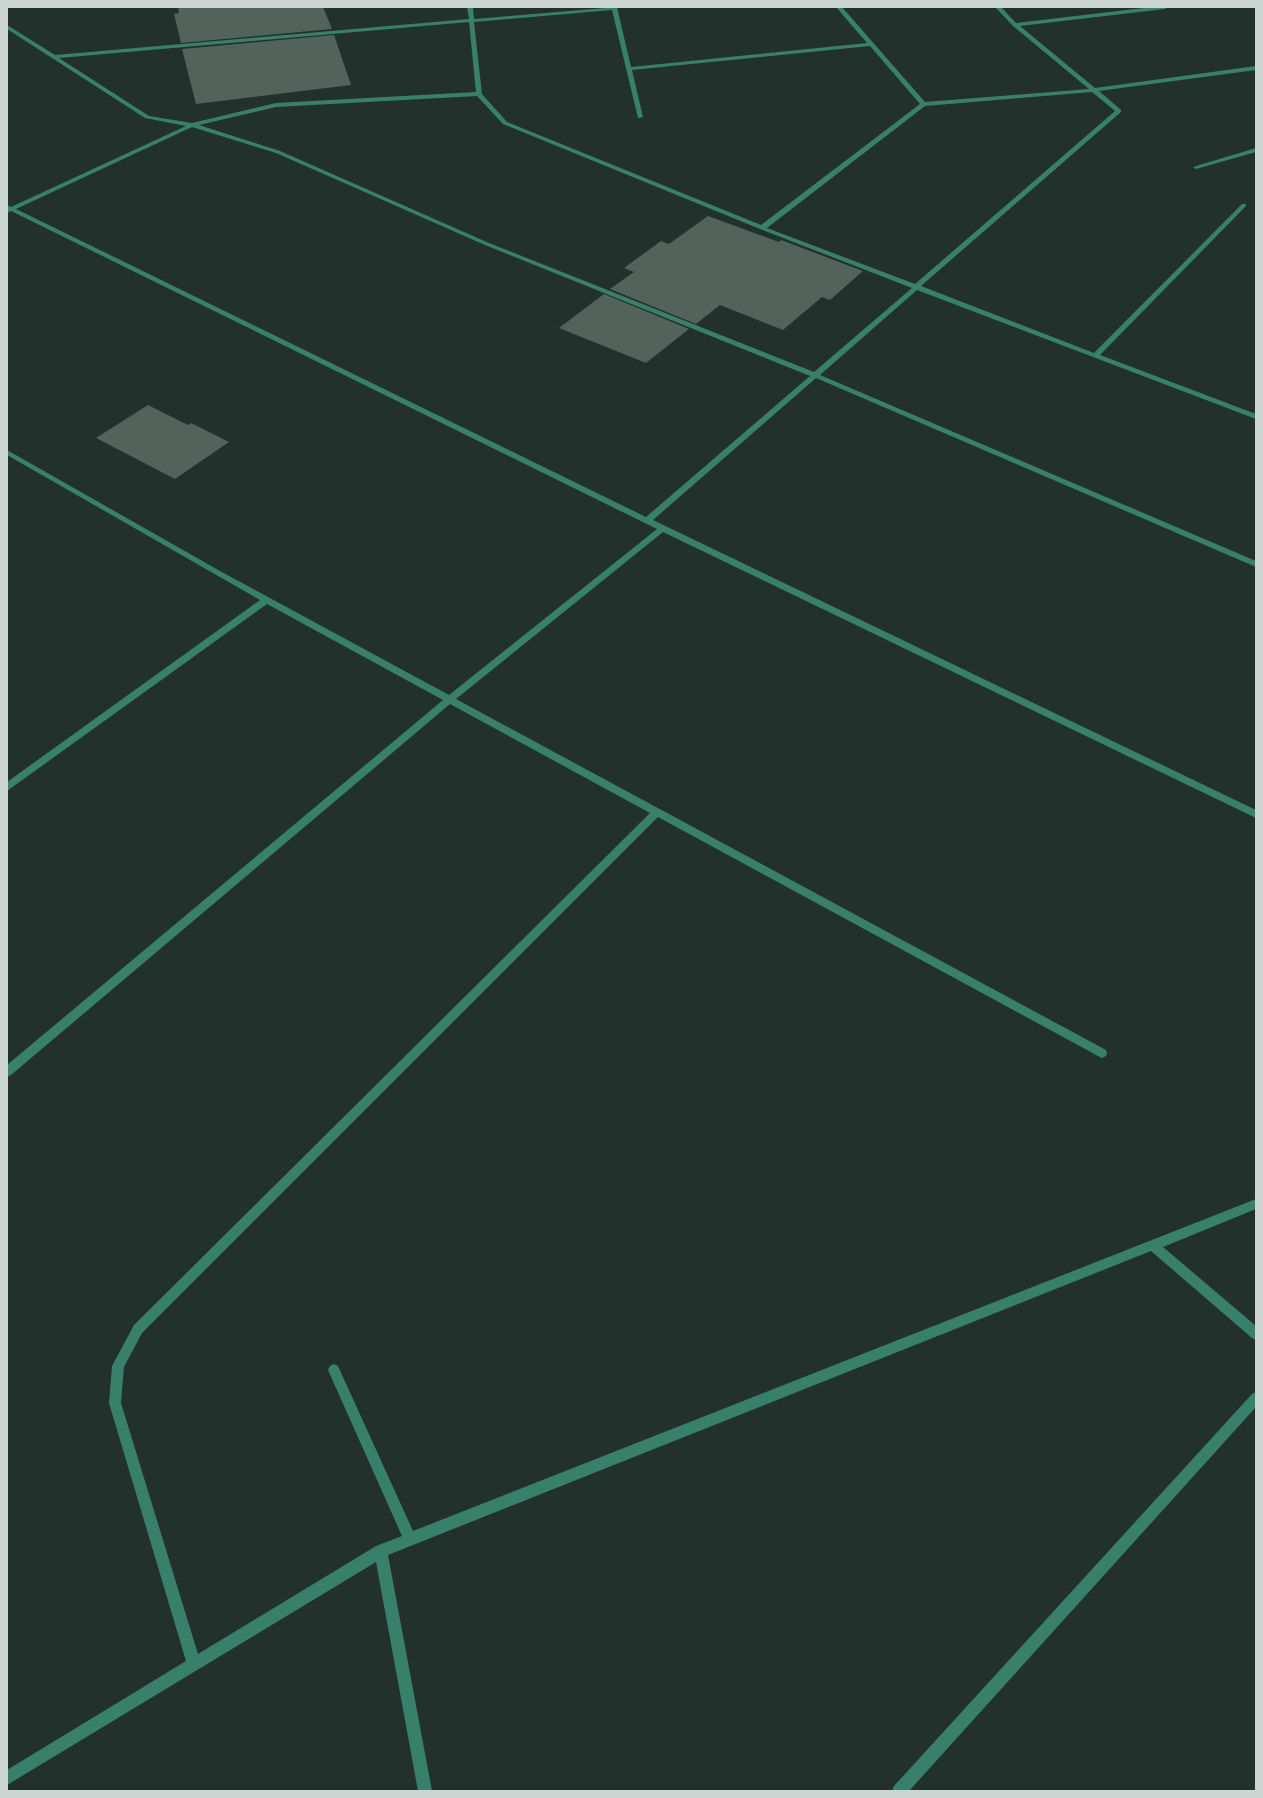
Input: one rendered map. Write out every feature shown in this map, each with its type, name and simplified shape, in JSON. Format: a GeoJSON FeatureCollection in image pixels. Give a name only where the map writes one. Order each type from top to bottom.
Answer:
{"type":"FeatureCollection","features":[{"type":"Feature","properties":{"kind":"street"},"geometry":{"type":"LineString","coordinates":[[470,7],[479,94],[505,123],[762,228],[1256,417]]}},
{"type":"Feature","properties":{"kind":"street"},"geometry":{"type":"LineString","coordinates":[[54,57],[614,7],[640,117]]}},
{"type":"Feature","properties":{"kind":"street"},"geometry":{"type":"LineString","coordinates":[[838,7],[923,104]]}},
{"type":"Feature","properties":{"kind":"street"},"geometry":{"type":"LineString","coordinates":[[647,521],[1119,111],[1015,25],[998,7]]}},
{"type":"Feature","properties":{"kind":"street"},"geometry":{"type":"LineString","coordinates":[[1015,25],[1164,7]]}},
{"type":"Feature","properties":{"kind":"street"},"geometry":{"type":"LineString","coordinates":[[7,26],[147,117],[192,125],[278,152],[487,244],[815,375],[1256,564]]}},
{"type":"Feature","properties":{"kind":"street"},"geometry":{"type":"LineString","coordinates":[[628,69],[871,44]]}},
{"type":"Feature","properties":{"kind":"street"},"geometry":{"type":"LineString","coordinates":[[762,228],[923,104],[1094,90],[1256,68]]}},
{"type":"Feature","properties":{"kind":"street"},"geometry":{"type":"LineString","coordinates":[[8,210],[192,125],[276,105],[479,94]]}},
{"type":"Feature","properties":{"kind":"street"},"geometry":{"type":"LineString","coordinates":[[1196,167],[1256,150]]}},
{"type":"Feature","properties":{"kind":"street"},"geometry":{"type":"LineString","coordinates":[[1095,356],[1244,205]]}},
{"type":"Feature","properties":{"kind":"street"},"geometry":{"type":"LineString","coordinates":[[8,210],[647,521],[1256,814]]}},
{"type":"Feature","properties":{"kind":"street"},"geometry":{"type":"LineString","coordinates":[[7,452],[267,600],[1102,1053]]}},
{"type":"Feature","properties":{"kind":"street"},"geometry":{"type":"LineString","coordinates":[[7,1072],[450,699],[663,528]]}},
{"type":"Feature","properties":{"kind":"street"},"geometry":{"type":"LineString","coordinates":[[7,787],[267,600]]}},
{"type":"Feature","properties":{"kind":"street"},"geometry":{"type":"LineString","coordinates":[[194,1665],[115,1403],[118,1366],[138,1329],[658,811]]}},
{"type":"Feature","properties":{"kind":"street"},"geometry":{"type":"LineString","coordinates":[[7,1778],[381,1551],[1256,1204]]}},
{"type":"Feature","properties":{"kind":"street"},"geometry":{"type":"LineString","coordinates":[[1152,1245],[1256,1334]]}},
{"type":"Feature","properties":{"kind":"street"},"geometry":{"type":"LineString","coordinates":[[334,1370],[410,1539]]}},
{"type":"Feature","properties":{"kind":"street"},"geometry":{"type":"LineString","coordinates":[[899,1791],[1256,1398]]}},
{"type":"Feature","properties":{"kind":"street"},"geometry":{"type":"LineString","coordinates":[[381,1551],[425,1791]]}},
{"type":"Feature","properties":{"kind":"building"},"geometry":{"type":"Polygon","coordinates":[[[178,7],[323,7],[332,29],[181,43],[174,14],[179,13],[178,7]]]}},
{"type":"Feature","properties":{"kind":"building"},"geometry":{"type":"Polygon","coordinates":[[[334,35],[351,85],[196,104],[182,49],[334,35]]]}},
{"type":"Feature","properties":{"kind":"building"},"geometry":{"type":"Polygon","coordinates":[[[708,216],[779,242],[781,240],[863,271],[830,300],[822,297],[783,330],[720,305],[696,324],[610,289],[634,272],[624,268],[661,241],[669,244],[708,216]]]}},
{"type":"Feature","properties":{"kind":"building"},"geometry":{"type":"Polygon","coordinates":[[[604,294],[689,329],[646,363],[559,328],[604,294]]]}},
{"type":"Feature","properties":{"kind":"building"},"geometry":{"type":"Polygon","coordinates":[[[148,405],[188,425],[191,423],[229,442],[175,479],[96,438],[148,405]]]}}]}
